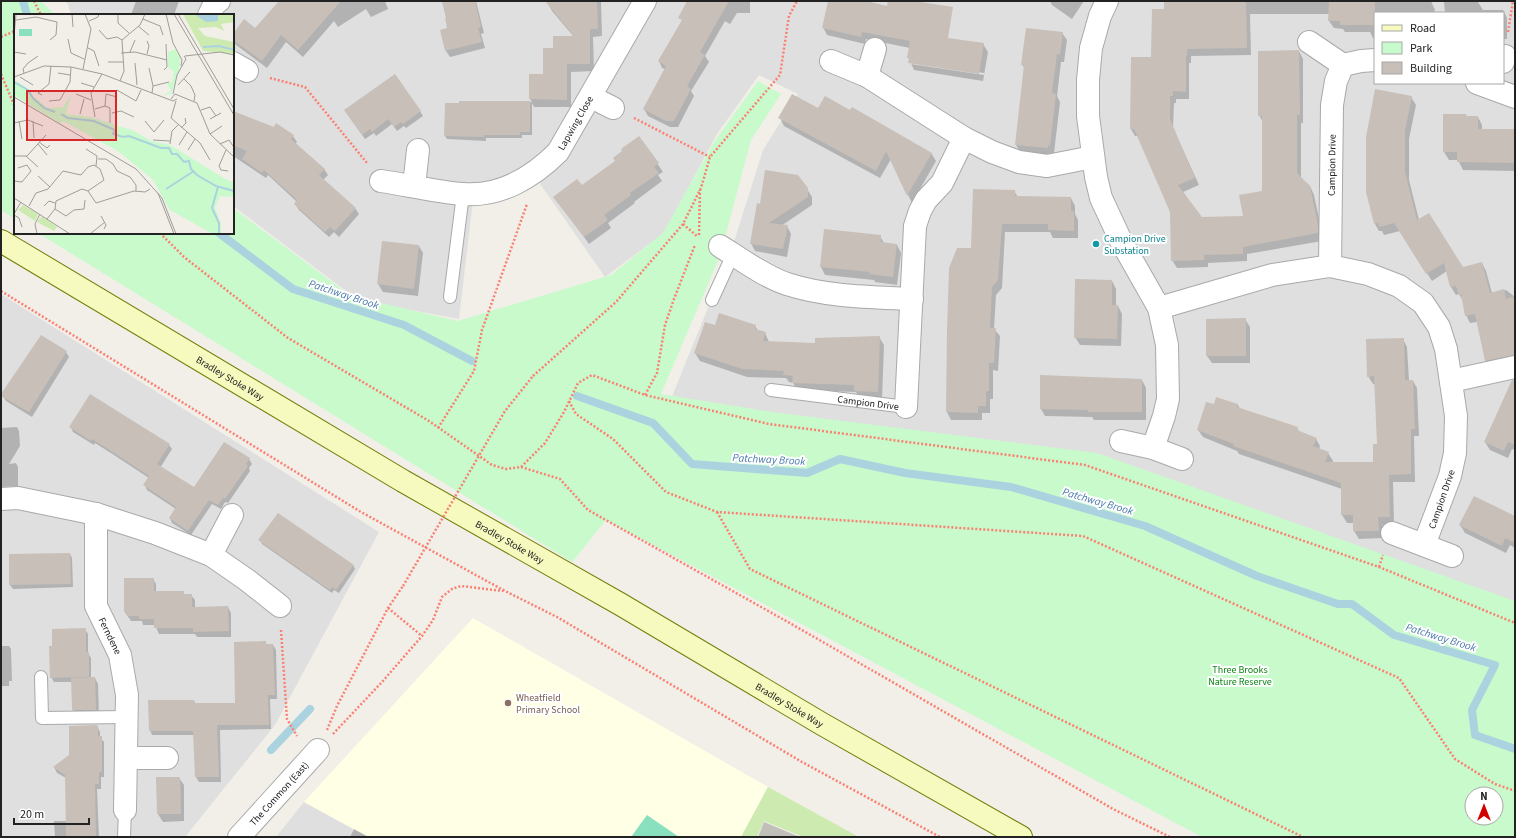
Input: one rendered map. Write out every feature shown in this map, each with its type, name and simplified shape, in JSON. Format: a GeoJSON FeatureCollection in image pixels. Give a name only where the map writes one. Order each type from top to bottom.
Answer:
{"type":"FeatureCollection","features":[{"type":"Feature","properties":{"kind":"street"},"geometry":{"type":"LineString","coordinates":[[209,14],[214,5],[219,1]]}},
{"type":"Feature","properties":{"kind":"street","name":"Lapwing Close"},"geometry":{"type":"LineString","coordinates":[[381,181],[463,194],[480,194],[501,189],[521,181],[542,168],[558,152],[645,1]]}},
{"type":"Feature","properties":{"kind":"street"},"geometry":{"type":"LineString","coordinates":[[1107,1],[1100,16],[1091,48],[1088,116],[1093,157],[1101,198],[1121,241],[1159,308],[1166,345],[1168,399],[1153,448]]}},
{"type":"Feature","properties":{"kind":"street"},"geometry":{"type":"LineString","coordinates":[[1309,42],[1343,65],[1374,60]]}},
{"type":"Feature","properties":{"kind":"street"},"geometry":{"type":"LineString","coordinates":[[867,76],[875,49]]}},
{"type":"Feature","properties":{"kind":"street"},"geometry":{"type":"LineString","coordinates":[[830,61],[867,76],[964,138],[992,152],[1019,162],[1048,166],[1093,157]]}},
{"type":"Feature","properties":{"kind":"street","name":"Campion Drive"},"geometry":{"type":"LineString","coordinates":[[1330,266],[1332,105],[1336,81],[1343,65]]}},
{"type":"Feature","properties":{"kind":"street"},"geometry":{"type":"LineString","coordinates":[[1489,85],[1515,97]]}},
{"type":"Feature","properties":{"kind":"street"},"geometry":{"type":"LineString","coordinates":[[591,97],[613,108]]}},
{"type":"Feature","properties":{"kind":"street","name":"Campion Drive"},"geometry":{"type":"LineString","coordinates":[[906,407],[915,226],[920,211],[926,200],[942,182],[964,138]]}},
{"type":"Feature","properties":{"kind":"street"},"geometry":{"type":"LineString","coordinates":[[414,186],[418,150]]}},
{"type":"Feature","properties":{"kind":"street","name":"Bradley Stoke Way"},"geometry":{"type":"LineString","coordinates":[[1,241],[402,481],[620,604],[822,724],[1021,837]]}},
{"type":"Feature","properties":{"kind":"street"},"geometry":{"type":"LineString","coordinates":[[726,250],[786,284],[809,290],[858,297],[912,299]]}},
{"type":"Feature","properties":{"kind":"street","name":"Campion Drive"},"geometry":{"type":"LineString","coordinates":[[1159,308],[1272,275],[1330,266],[1368,274],[1399,286],[1423,303],[1439,328],[1446,349],[1456,416],[1455,453],[1450,476],[1424,545]]}},
{"type":"Feature","properties":{"kind":"street"},"geometry":{"type":"LineString","coordinates":[[1451,381],[1515,367]]}},
{"type":"Feature","properties":{"kind":"street"},"geometry":{"type":"LineString","coordinates":[[1121,441],[1153,448],[1182,460]]}},
{"type":"Feature","properties":{"kind":"street"},"geometry":{"type":"LineString","coordinates":[[1,499],[18,498],[96,514],[155,533],[211,555],[247,580],[280,606]]}},
{"type":"Feature","properties":{"kind":"street","name":"Ferndene"},"geometry":{"type":"LineString","coordinates":[[96,514],[96,606],[120,655],[127,695],[125,810]]}},
{"type":"Feature","properties":{"kind":"street"},"geometry":{"type":"LineString","coordinates":[[211,555],[232,515]]}},
{"type":"Feature","properties":{"kind":"street"},"geometry":{"type":"LineString","coordinates":[[1392,533],[1452,556]]}},
{"type":"Feature","properties":{"kind":"street","name":"The Common (East)"},"geometry":{"type":"LineString","coordinates":[[239,837],[318,750]]}},
{"type":"Feature","properties":{"kind":"street"},"geometry":{"type":"LineString","coordinates":[[126,758],[167,758]]}},
{"type":"Feature","properties":{"kind":"lane"},"geometry":{"type":"LineString","coordinates":[[450,297],[463,194]]}},
{"type":"Feature","properties":{"kind":"lane"},"geometry":{"type":"LineString","coordinates":[[712,300],[726,250]]}},
{"type":"Feature","properties":{"kind":"lane","name":"Campion Drive"},"geometry":{"type":"LineString","coordinates":[[771,390],[906,407]]}},
{"type":"Feature","properties":{"kind":"lane"},"geometry":{"type":"LineString","coordinates":[[41,677],[42,718],[127,717]]}},
{"type":"Feature","properties":{"kind":"lane"},"geometry":{"type":"LineString","coordinates":[[124,837],[125,810]]}},
{"type":"Feature","properties":{"kind":"path"},"geometry":{"type":"LineString","coordinates":[[34,1],[40,14]]}},
{"type":"Feature","properties":{"kind":"path"},"geometry":{"type":"LineString","coordinates":[[318,750],[337,706],[388,608],[505,411],[533,376],[616,302],[683,224],[700,188],[710,157],[780,75],[789,16],[797,1]]}},
{"type":"Feature","properties":{"kind":"path"},"geometry":{"type":"LineString","coordinates":[[1504,59],[1513,1]]}},
{"type":"Feature","properties":{"kind":"path"},"geometry":{"type":"LineString","coordinates":[[1,37],[14,31]]}},
{"type":"Feature","properties":{"kind":"path"},"geometry":{"type":"LineString","coordinates":[[240,67],[305,87],[381,181]]}},
{"type":"Feature","properties":{"kind":"path"},"geometry":{"type":"LineString","coordinates":[[1,74],[14,105]]}},
{"type":"Feature","properties":{"kind":"path"},"geometry":{"type":"LineString","coordinates":[[613,108],[710,157]]}},
{"type":"Feature","properties":{"kind":"path"},"geometry":{"type":"LineString","coordinates":[[438,428],[474,371],[482,330],[527,205],[521,181]]}},
{"type":"Feature","properties":{"kind":"path"},"geometry":{"type":"LineString","coordinates":[[644,395],[657,373],[665,325],[698,237],[700,188]]}},
{"type":"Feature","properties":{"kind":"path"},"geometry":{"type":"LineString","coordinates":[[683,224],[698,237]]}},
{"type":"Feature","properties":{"kind":"path"},"geometry":{"type":"LineString","coordinates":[[161,234],[184,257],[288,338],[438,428],[492,465],[506,469],[521,467],[560,479],[588,510],[795,626],[1113,809],[1170,837]]}},
{"type":"Feature","properties":{"kind":"path"},"geometry":{"type":"LineString","coordinates":[[1,291],[361,512],[505,591],[557,616],[802,762],[940,837]]}},
{"type":"Feature","properties":{"kind":"path"},"geometry":{"type":"LineString","coordinates":[[521,467],[545,443],[578,383],[592,375],[644,395],[769,424],[1085,465],[1379,567],[1515,623]]}},
{"type":"Feature","properties":{"kind":"path"},"geometry":{"type":"LineString","coordinates":[[569,401],[576,414],[613,439],[666,492],[717,512],[1083,536],[1399,678],[1455,759],[1495,784],[1515,791]]}},
{"type":"Feature","properties":{"kind":"path"},"geometry":{"type":"LineString","coordinates":[[717,512],[750,568],[1303,837]]}},
{"type":"Feature","properties":{"kind":"path"},"geometry":{"type":"LineString","coordinates":[[318,750],[382,682],[422,636],[433,620],[442,597],[452,589],[461,586],[505,591]]}},
{"type":"Feature","properties":{"kind":"path"},"geometry":{"type":"LineString","coordinates":[[280,606],[287,719],[297,736]]}},
{"type":"Feature","properties":{"kind":"path"},"geometry":{"type":"LineString","coordinates":[[388,608],[422,636]]}},
{"type":"Feature","properties":{"kind":"shaded area"},"geometry":{"type":"Polygon","coordinates":[[[64,1],[1515,1],[1515,602],[789,416],[671,399],[731,251],[763,150],[798,94],[759,75],[717,134],[664,233],[605,277],[529,168],[474,192],[459,319],[358,300],[234,207],[234,14],[71,14],[68,4],[64,1]]]}},
{"type":"Feature","properties":{"kind":"shaded area"},"geometry":{"type":"Polygon","coordinates":[[[1,294],[379,532],[275,725],[185,837],[1,837],[1,294]]]}},
{"type":"Feature","properties":{"kind":"shaded area","name":"Wheatfield Primary School"},"geometry":{"type":"Polygon","coordinates":[[[473,618],[768,787],[741,837],[368,837],[304,802],[473,618]]]}},
{"type":"Feature","properties":{"kind":"shaded area"},"geometry":{"type":"Polygon","coordinates":[[[304,802],[368,837],[276,837],[304,802]]]}},
{"type":"Feature","properties":{"kind":"green space"},"geometry":{"type":"Polygon","coordinates":[[[1,1],[41,1],[54,14],[14,14],[14,218],[1,210],[1,1]]]}},
{"type":"Feature","properties":{"kind":"green space","name":"Three Brooks Nature Reserve"},"geometry":{"type":"Polygon","coordinates":[[[758,81],[781,94],[751,140],[720,256],[661,394],[772,412],[1097,453],[1515,601],[1515,837],[1202,837],[606,520],[572,562],[40,234],[234,234],[234,209],[351,296],[458,321],[611,275],[663,233],[714,142],[758,81]]]}},
{"type":"Feature","properties":{"kind":"green space"},"geometry":{"type":"Polygon","coordinates":[[[768,787],[859,837],[803,837],[764,821],[757,837],[741,837],[768,787]]]}},
{"type":"Feature","properties":{"kind":"green space"},"geometry":{"type":"Polygon","coordinates":[[[647,815],[679,837],[631,837],[647,815]]]}},
{"type":"Feature","properties":{"kind":"building"},"geometry":{"type":"Polygon","coordinates":[[[279,1],[341,1],[298,50],[281,35],[262,61],[234,41],[234,33],[244,19],[255,28],[279,1]]]}},
{"type":"Feature","properties":{"kind":"building"},"geometry":{"type":"Polygon","coordinates":[[[442,1],[475,1],[481,27],[478,28],[482,42],[445,51],[440,30],[447,28],[445,18],[447,18],[442,1]]]}},
{"type":"Feature","properties":{"kind":"building"},"geometry":{"type":"Polygon","coordinates":[[[545,1],[597,1],[598,29],[590,29],[590,64],[567,64],[567,100],[529,99],[529,74],[543,74],[543,48],[553,48],[553,36],[574,36],[545,1]]]}},
{"type":"Feature","properties":{"kind":"building"},"geometry":{"type":"Polygon","coordinates":[[[687,1],[729,1],[700,52],[705,55],[687,86],[691,89],[674,121],[666,121],[643,109],[666,66],[658,61],[682,20],[678,18],[687,1]]]}},
{"type":"Feature","properties":{"kind":"building"},"geometry":{"type":"Polygon","coordinates":[[[828,1],[866,1],[887,6],[888,1],[914,1],[953,7],[948,38],[984,43],[979,74],[908,63],[909,58],[907,58],[910,41],[862,32],[861,37],[822,28],[828,1]]]}},
{"type":"Feature","properties":{"kind":"building"},"geometry":{"type":"Polygon","coordinates":[[[1164,1],[1246,1],[1247,48],[1187,49],[1186,92],[1173,91],[1173,96],[1170,96],[1170,119],[1195,178],[1178,185],[1202,217],[1243,216],[1239,195],[1262,191],[1262,116],[1258,116],[1258,51],[1299,50],[1300,115],[1297,115],[1297,173],[1310,186],[1318,225],[1318,233],[1243,247],[1243,254],[1204,255],[1204,260],[1171,261],[1170,212],[1134,129],[1130,129],[1131,57],[1151,57],[1152,9],[1164,9],[1164,1]]]}},
{"type":"Feature","properties":{"kind":"building"},"geometry":{"type":"Polygon","coordinates":[[[1329,1],[1375,1],[1374,25],[1340,25],[1340,21],[1328,21],[1329,1]]]}},
{"type":"Feature","properties":{"kind":"building"},"geometry":{"type":"Polygon","coordinates":[[[1026,28],[1063,32],[1060,55],[1057,54],[1052,93],[1056,94],[1050,146],[1048,145],[1048,148],[1015,145],[1024,65],[1021,65],[1026,28]]]}},
{"type":"Feature","properties":{"kind":"building"},"geometry":{"type":"Polygon","coordinates":[[[395,74],[421,111],[403,124],[401,122],[394,127],[388,119],[372,132],[370,129],[362,135],[344,110],[395,74]]]}},
{"type":"Feature","properties":{"kind":"building"},"geometry":{"type":"Polygon","coordinates":[[[1375,89],[1412,96],[1405,131],[1405,172],[1417,220],[1429,213],[1463,267],[1482,262],[1490,293],[1504,289],[1506,299],[1515,296],[1515,355],[1485,361],[1475,314],[1465,316],[1461,294],[1459,295],[1456,286],[1450,287],[1444,263],[1426,274],[1394,223],[1379,227],[1378,223],[1374,224],[1366,192],[1366,137],[1375,89]]]}},
{"type":"Feature","properties":{"kind":"building"},"geometry":{"type":"Polygon","coordinates":[[[792,94],[818,108],[825,96],[850,110],[852,107],[932,153],[907,196],[886,151],[876,171],[778,118],[792,94]]]}},
{"type":"Feature","properties":{"kind":"building"},"geometry":{"type":"Polygon","coordinates":[[[459,101],[530,101],[530,132],[520,132],[520,135],[484,135],[484,137],[444,136],[445,103],[459,103],[459,101]]]}},
{"type":"Feature","properties":{"kind":"building"},"geometry":{"type":"Polygon","coordinates":[[[234,111],[274,127],[276,123],[294,135],[291,139],[325,169],[319,175],[356,208],[335,231],[330,227],[325,232],[294,204],[297,200],[264,170],[262,173],[242,159],[247,151],[234,145],[234,111]]]}},
{"type":"Feature","properties":{"kind":"building"},"geometry":{"type":"Polygon","coordinates":[[[1443,114],[1466,114],[1466,116],[1478,116],[1478,129],[1515,129],[1515,163],[1457,162],[1457,152],[1443,152],[1443,114]]]}},
{"type":"Feature","properties":{"kind":"building"},"geometry":{"type":"Polygon","coordinates":[[[639,136],[659,163],[654,167],[659,173],[630,193],[631,195],[604,215],[608,220],[584,237],[553,197],[577,179],[582,185],[615,161],[613,158],[622,151],[621,149],[639,136]]]}},
{"type":"Feature","properties":{"kind":"building"},"geometry":{"type":"Polygon","coordinates":[[[765,170],[798,175],[808,188],[808,197],[769,223],[788,225],[783,249],[750,244],[757,203],[760,204],[765,170]]]}},
{"type":"Feature","properties":{"kind":"building"},"geometry":{"type":"Polygon","coordinates":[[[973,189],[1015,190],[1015,196],[1071,197],[1071,211],[1074,211],[1074,231],[1048,230],[1048,224],[1002,224],[998,280],[992,287],[990,328],[996,328],[994,363],[989,363],[989,391],[986,391],[986,406],[978,406],[978,413],[946,412],[949,268],[957,248],[971,248],[973,189]]]}},
{"type":"Feature","properties":{"kind":"building"},"geometry":{"type":"Polygon","coordinates":[[[824,229],[881,235],[881,242],[897,244],[893,277],[869,274],[870,272],[820,267],[824,229]]]}},
{"type":"Feature","properties":{"kind":"building"},"geometry":{"type":"Polygon","coordinates":[[[382,241],[419,245],[414,289],[377,284],[382,241]]]}},
{"type":"Feature","properties":{"kind":"building"},"geometry":{"type":"Polygon","coordinates":[[[1075,279],[1112,280],[1112,305],[1118,305],[1117,339],[1074,338],[1075,279]]]}},
{"type":"Feature","properties":{"kind":"building"},"geometry":{"type":"Polygon","coordinates":[[[719,313],[756,325],[755,329],[766,332],[763,341],[815,343],[815,338],[880,336],[878,392],[854,391],[854,385],[792,383],[793,376],[783,375],[784,371],[742,369],[694,353],[705,322],[715,325],[719,313]]]}},
{"type":"Feature","properties":{"kind":"building"},"geometry":{"type":"Polygon","coordinates":[[[1246,318],[1246,356],[1206,356],[1206,319],[1246,318]]]}},
{"type":"Feature","properties":{"kind":"building"},"geometry":{"type":"Polygon","coordinates":[[[41,335],[67,351],[29,412],[1,396],[1,394],[41,335]]]}},
{"type":"Feature","properties":{"kind":"building"},"geometry":{"type":"Polygon","coordinates":[[[1404,338],[1405,380],[1413,380],[1415,429],[1411,429],[1411,474],[1389,475],[1390,517],[1378,517],[1379,531],[1353,531],[1353,515],[1341,515],[1341,483],[1233,446],[1234,444],[1197,430],[1206,402],[1214,404],[1216,397],[1238,404],[1237,407],[1298,427],[1297,430],[1317,438],[1313,446],[1329,452],[1325,462],[1373,462],[1373,444],[1377,444],[1374,376],[1367,377],[1366,339],[1404,338]]]}},
{"type":"Feature","properties":{"kind":"building"},"geometry":{"type":"Polygon","coordinates":[[[1040,375],[1142,379],[1142,412],[1088,412],[1088,410],[1040,409],[1040,375]]]}},
{"type":"Feature","properties":{"kind":"building"},"geometry":{"type":"Polygon","coordinates":[[[1512,380],[1515,380],[1515,445],[1508,442],[1504,451],[1484,442],[1512,380]]]}},
{"type":"Feature","properties":{"kind":"building"},"geometry":{"type":"Polygon","coordinates":[[[90,394],[170,444],[157,464],[194,487],[224,442],[250,458],[246,464],[248,466],[225,499],[223,498],[218,505],[209,500],[188,531],[169,518],[176,507],[143,485],[149,476],[92,439],[91,441],[69,427],[90,394]]]}},
{"type":"Feature","properties":{"kind":"building"},"geometry":{"type":"Polygon","coordinates":[[[1474,496],[1515,516],[1515,543],[1505,538],[1502,546],[1459,525],[1474,496]]]}},
{"type":"Feature","properties":{"kind":"building"},"geometry":{"type":"Polygon","coordinates":[[[278,513],[354,565],[336,590],[332,587],[330,590],[258,540],[278,513]]]}},
{"type":"Feature","properties":{"kind":"building"},"geometry":{"type":"Polygon","coordinates":[[[70,553],[71,584],[9,585],[9,554],[70,553]]]}},
{"type":"Feature","properties":{"kind":"building"},"geometry":{"type":"Polygon","coordinates":[[[124,578],[154,578],[154,591],[184,591],[184,594],[192,594],[192,607],[228,606],[229,631],[193,632],[193,628],[154,628],[154,619],[139,619],[139,616],[127,616],[127,612],[124,612],[124,578]]]}},
{"type":"Feature","properties":{"kind":"building"},"geometry":{"type":"Polygon","coordinates":[[[86,628],[86,652],[89,652],[89,677],[50,678],[49,646],[52,646],[52,629],[86,628]]]}},
{"type":"Feature","properties":{"kind":"building"},"geometry":{"type":"Polygon","coordinates":[[[266,641],[266,644],[273,644],[275,695],[268,695],[269,725],[217,725],[219,777],[195,777],[193,731],[149,731],[148,700],[194,700],[194,703],[235,703],[234,642],[266,641]]]}},
{"type":"Feature","properties":{"kind":"building"},"geometry":{"type":"Polygon","coordinates":[[[95,677],[96,710],[72,710],[71,678],[95,677]]]}},
{"type":"Feature","properties":{"kind":"building"},"geometry":{"type":"Polygon","coordinates":[[[69,726],[98,726],[98,736],[102,736],[102,772],[99,772],[99,784],[95,784],[96,837],[66,837],[65,775],[53,767],[69,755],[69,726]]]}},
{"type":"Feature","properties":{"kind":"building"},"geometry":{"type":"Polygon","coordinates":[[[156,777],[180,777],[181,814],[157,814],[156,777]]]}},
{"type":"Feature","properties":{"kind":"waterway","name":"Patchway Brook"},"geometry":{"type":"LineString","coordinates":[[23,1],[27,14]]}},
{"type":"Feature","properties":{"kind":"waterway","name":"Patchway Brook"},"geometry":{"type":"LineString","coordinates":[[220,234],[293,289],[404,325],[472,361]]}},
{"type":"Feature","properties":{"kind":"waterway","name":"Patchway Brook"},"geometry":{"type":"LineString","coordinates":[[577,396],[653,423],[692,464],[807,473],[840,459],[905,473],[1011,487],[1145,526],[1257,576],[1338,604],[1352,604],[1394,635],[1495,665],[1472,710],[1475,735],[1515,749]]}},
{"type":"Feature","properties":{"kind":"waterway"},"geometry":{"type":"LineString","coordinates":[[271,750],[310,709]]}},
{"type":"Feature","properties":{"kind":"place","name":"Campion Drive Substation"},"geometry":{"type":"Point","coordinates":[1096,244]}},
{"type":"Feature","properties":{"kind":"place","name":"Wheatfield Primary School"},"geometry":{"type":"Point","coordinates":[508,703]}}]}
